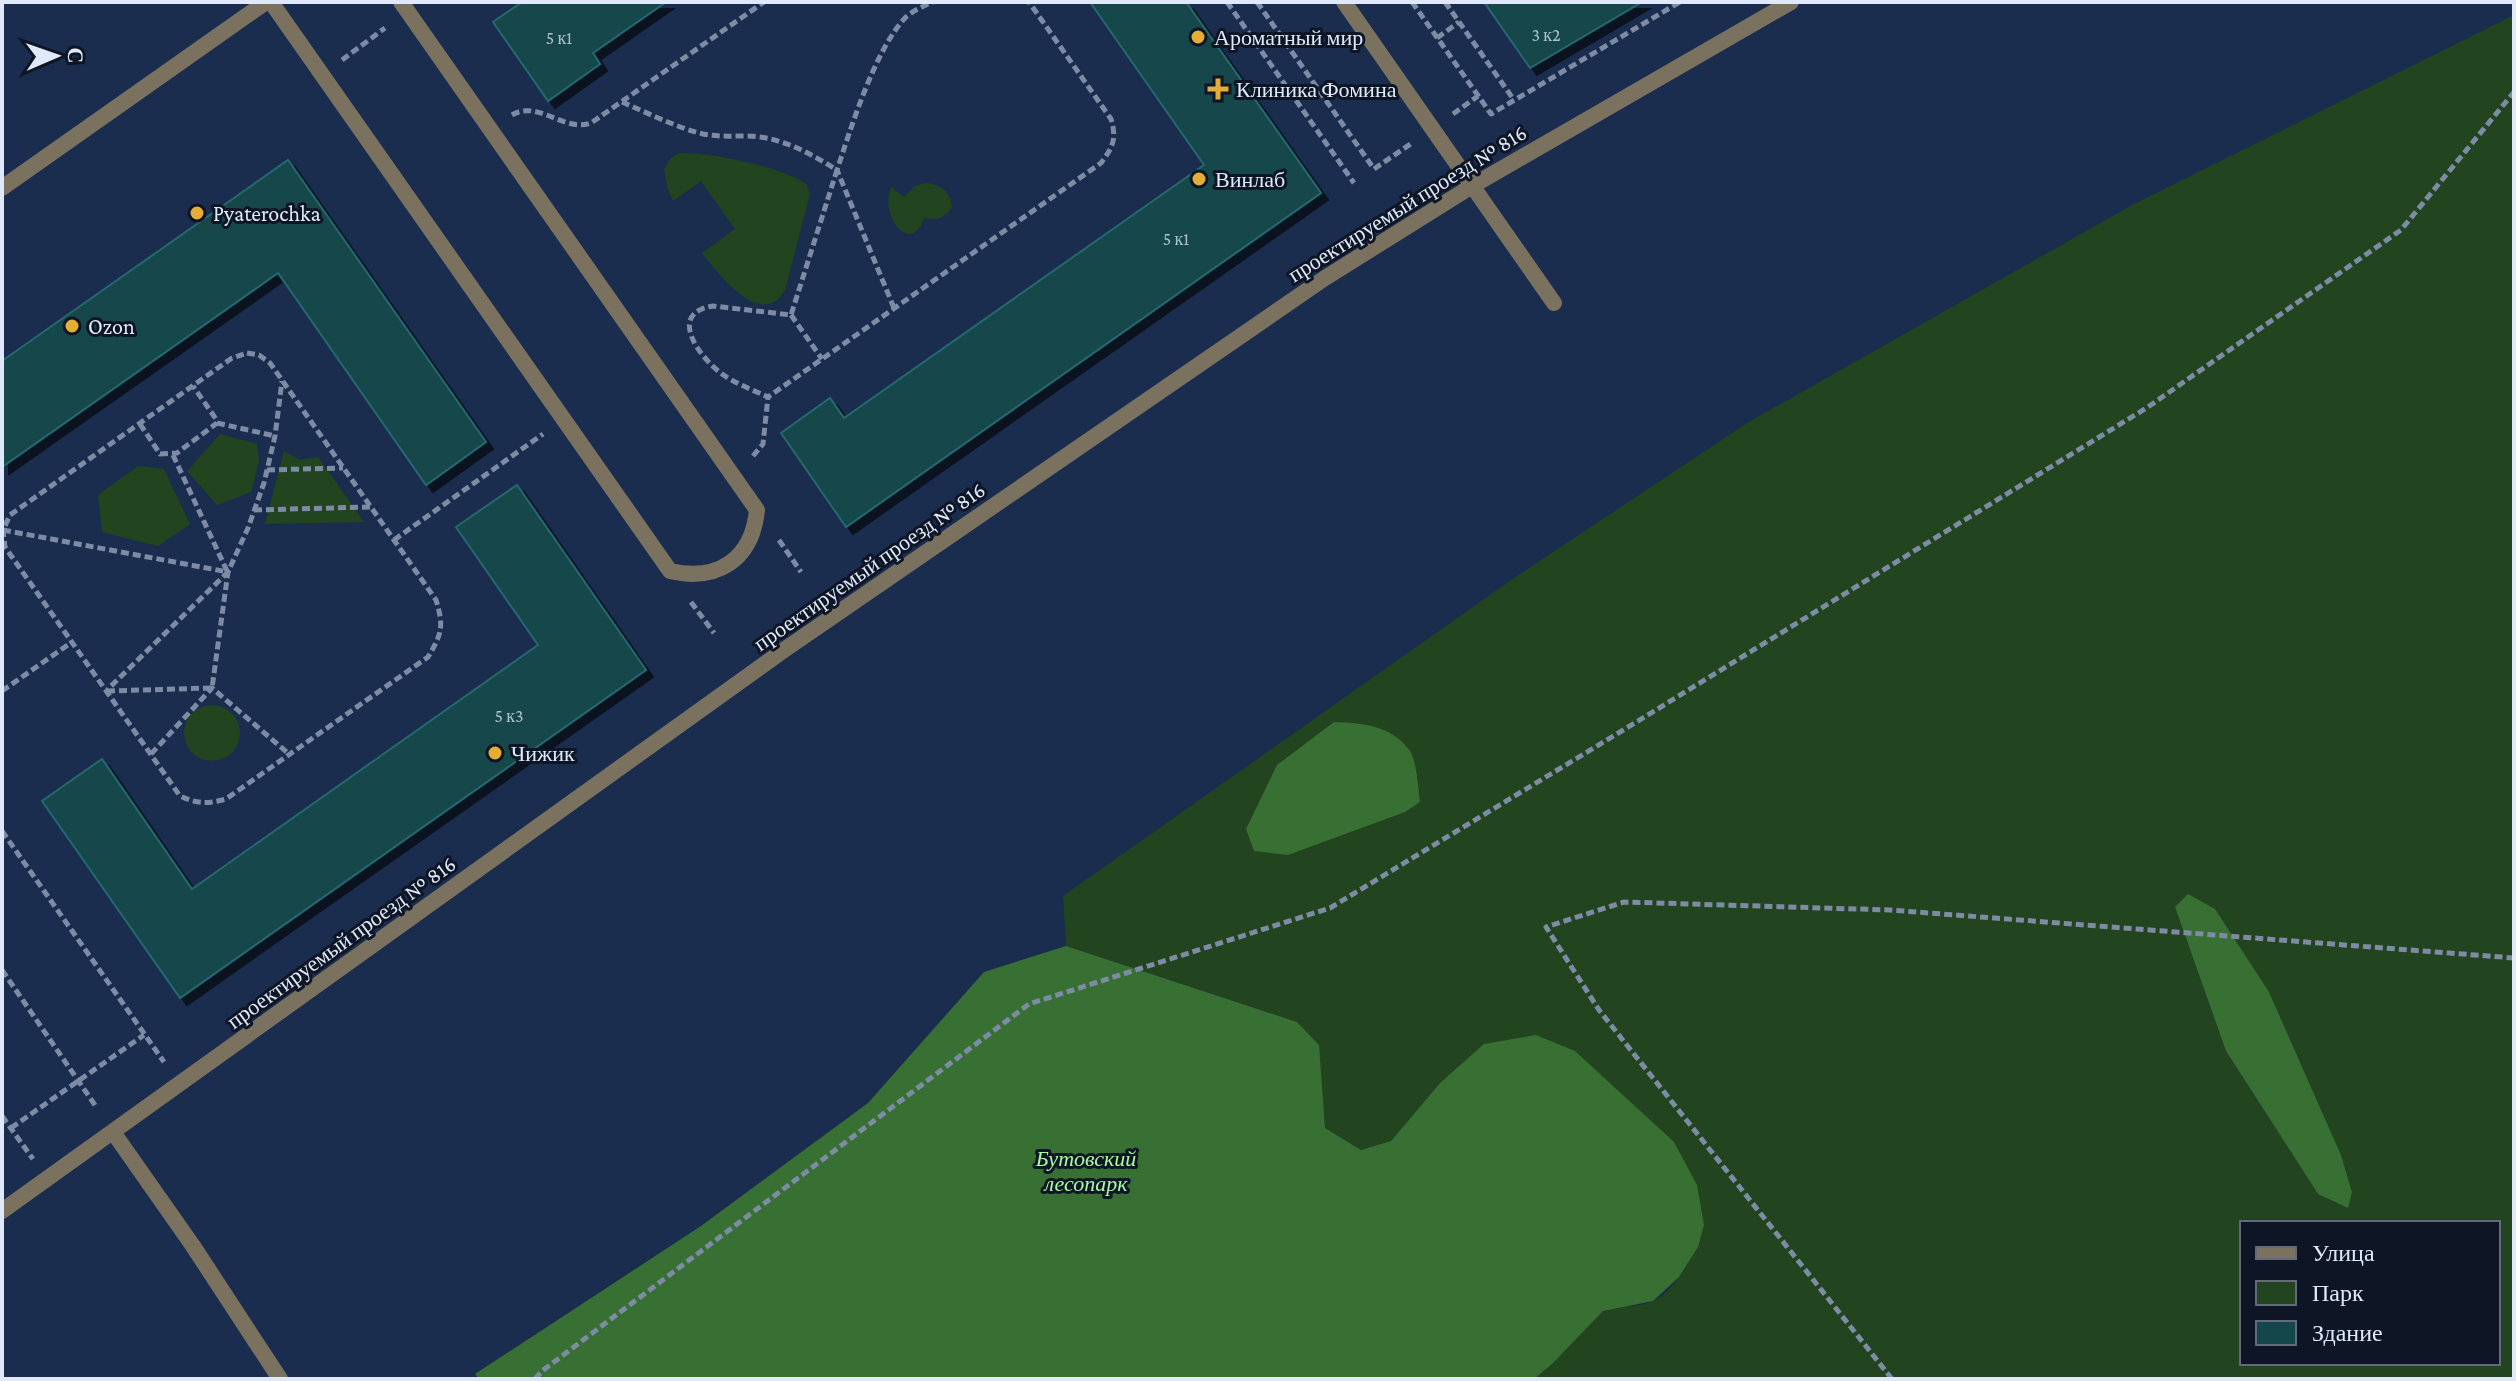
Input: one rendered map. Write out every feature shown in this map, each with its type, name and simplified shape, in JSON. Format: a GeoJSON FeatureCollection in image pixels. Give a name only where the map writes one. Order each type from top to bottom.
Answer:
{"type":"FeatureCollection","features":[{"type":"Feature","properties":{"kind":"street"},"geometry":{"type":"LineString","coordinates":[[2,188],[268,2],[670,571],[690,575],[715,572],[733,561],[749,542],[756,525],[757,510],[405,7]]}},
{"type":"Feature","properties":{"kind":"street"},"geometry":{"type":"LineString","coordinates":[[1344,2],[1554,303]]}},
{"type":"Feature","properties":{"kind":"street","name":"проектируемый проезд № 816"},"geometry":{"type":"LineString","coordinates":[[2,1211],[784,650],[1325,278],[1472,186],[1791,2]]}},
{"type":"Feature","properties":{"kind":"street"},"geometry":{"type":"LineString","coordinates":[[113,1132],[193,1246],[280,1379]]}},
{"type":"Feature","properties":{"kind":"path"},"geometry":{"type":"LineString","coordinates":[[543,115],[573,125],[586,125],[764,2]]}},
{"type":"Feature","properties":{"kind":"path"},"geometry":{"type":"LineString","coordinates":[[791,315],[837,170],[869,82],[905,18],[933,2]]}},
{"type":"Feature","properties":{"kind":"path"},"geometry":{"type":"LineString","coordinates":[[764,431],[768,397],[1101,163],[1113,147],[1116,134],[1111,119],[1029,2]]}},
{"type":"Feature","properties":{"kind":"path"},"geometry":{"type":"LineString","coordinates":[[1227,2],[1354,183]]}},
{"type":"Feature","properties":{"kind":"path"},"geometry":{"type":"LineString","coordinates":[[1257,2],[1374,169]]}},
{"type":"Feature","properties":{"kind":"path"},"geometry":{"type":"LineString","coordinates":[[1412,2],[1491,114],[1680,2]]}},
{"type":"Feature","properties":{"kind":"path"},"geometry":{"type":"LineString","coordinates":[[1445,2],[1514,100]]}},
{"type":"Feature","properties":{"kind":"path"},"geometry":{"type":"LineString","coordinates":[[321,74],[405,7]]}},
{"type":"Feature","properties":{"kind":"path"},"geometry":{"type":"LineString","coordinates":[[1437,38],[1459,22]]}},
{"type":"Feature","properties":{"kind":"path"},"geometry":{"type":"LineString","coordinates":[[535,1379],[1029,1004],[1330,908],[2148,407],[2401,230],[2514,92]]}},
{"type":"Feature","properties":{"kind":"path"},"geometry":{"type":"LineString","coordinates":[[622,102],[699,133],[748,136],[780,142],[810,153],[837,170],[894,308]]}},
{"type":"Feature","properties":{"kind":"path"},"geometry":{"type":"LineString","coordinates":[[768,397],[718,372],[689,333],[693,313],[713,306],[791,315],[822,359]]}},
{"type":"Feature","properties":{"kind":"path"},"geometry":{"type":"LineString","coordinates":[[247,353],[259,355],[270,363],[436,600],[442,619],[440,637],[428,657],[226,799],[211,803],[194,803],[180,796],[5,547],[3,530],[10,515],[193,386],[232,358],[247,353]]}},
{"type":"Feature","properties":{"kind":"path"},"geometry":{"type":"LineString","coordinates":[[151,755],[212,688],[228,572],[267,470],[282,380]]}},
{"type":"Feature","properties":{"kind":"path"},"geometry":{"type":"LineString","coordinates":[[193,386],[217,423],[275,436]]}},
{"type":"Feature","properties":{"kind":"path"},"geometry":{"type":"LineString","coordinates":[[394,540],[564,420]]}},
{"type":"Feature","properties":{"kind":"path"},"geometry":{"type":"LineString","coordinates":[[140,424],[160,454],[173,455],[217,423]]}},
{"type":"Feature","properties":{"kind":"path"},"geometry":{"type":"LineString","coordinates":[[173,455],[228,572]]}},
{"type":"Feature","properties":{"kind":"path"},"geometry":{"type":"LineString","coordinates":[[267,470],[344,468]]}},
{"type":"Feature","properties":{"kind":"path"},"geometry":{"type":"LineString","coordinates":[[254,510],[371,507]]}},
{"type":"Feature","properties":{"kind":"path"},"geometry":{"type":"LineString","coordinates":[[3,530],[228,572]]}},
{"type":"Feature","properties":{"kind":"path"},"geometry":{"type":"LineString","coordinates":[[106,691],[228,572]]}},
{"type":"Feature","properties":{"kind":"path"},"geometry":{"type":"LineString","coordinates":[[2,691],[72,642]]}},
{"type":"Feature","properties":{"kind":"path"},"geometry":{"type":"LineString","coordinates":[[106,691],[212,688],[289,754]]}},
{"type":"Feature","properties":{"kind":"path"},"geometry":{"type":"LineString","coordinates":[[2,831],[145,1034],[11,1128],[2,1116]]}},
{"type":"Feature","properties":{"kind":"path"},"geometry":{"type":"LineString","coordinates":[[1892,1379],[1599,1010],[1546,927],[1624,902],[1890,910],[2514,958]]}},
{"type":"Feature","properties":{"kind":"path"},"geometry":{"type":"LineString","coordinates":[[2,970],[113,1132]]}},
{"type":"Feature","properties":{"kind":"green space"},"geometry":{"type":"Polygon","coordinates":[[[2514,15],[2514,1379],[1534,1379],[1605,1310],[1648,1303],[1663,1295],[1685,1268],[1703,1225],[1440,1083],[1391,1141],[1361,1150],[1325,1128],[1321,1087],[1297,1022],[1066,946],[1063,896],[1514,578],[1747,423],[2132,205],[2514,15]],[[2175,907],[2226,1051],[2318,1194],[2352,1192],[2341,1155],[2269,992],[2175,907]]]}},
{"type":"Feature","properties":{"kind":"green space"},"geometry":{"type":"Polygon","coordinates":[[[679,153],[745,162],[781,172],[806,184],[810,194],[785,290],[775,301],[764,304],[741,295],[702,253],[735,229],[701,181],[673,201],[664,169],[671,158],[679,153]]]}},
{"type":"Feature","properties":{"kind":"green space"},"geometry":{"type":"Polygon","coordinates":[[[925,183],[943,189],[952,207],[940,218],[924,218],[919,229],[912,234],[905,233],[898,228],[889,210],[891,187],[904,197],[915,186],[925,183]]]}},
{"type":"Feature","properties":{"kind":"green space"},"geometry":{"type":"Polygon","coordinates":[[[220,434],[257,444],[259,462],[251,492],[217,505],[187,471],[220,434]]]}},
{"type":"Feature","properties":{"kind":"green space"},"geometry":{"type":"Polygon","coordinates":[[[284,451],[300,460],[318,457],[364,522],[265,524],[284,451]]]}},
{"type":"Feature","properties":{"kind":"green space"},"geometry":{"type":"Polygon","coordinates":[[[138,466],[164,469],[190,524],[158,546],[102,532],[98,495],[138,466]]]}},
{"type":"Feature","properties":{"kind":"green space"},"geometry":{"type":"Polygon","coordinates":[[[212,705],[232,713],[240,733],[232,753],[212,761],[192,753],[184,733],[192,713],[212,705]]]}},
{"type":"Feature","properties":{"kind":"green space"},"geometry":{"type":"Polygon","coordinates":[[[1334,722],[1376,727],[1403,742],[1414,762],[1420,802],[1405,812],[1288,855],[1254,851],[1246,829],[1277,765],[1334,722]]]}},
{"type":"Feature","properties":{"kind":"green space"},"geometry":{"type":"Polygon","coordinates":[[[2188,894],[2215,909],[2269,992],[2341,1155],[2352,1192],[2348,1208],[2318,1194],[2226,1051],[2175,907],[2188,894]]]}},
{"type":"Feature","properties":{"kind":"green space","name":"Бутовский лесопарк"},"geometry":{"type":"Polygon","coordinates":[[[1066,946],[1297,1022],[1319,1045],[1325,1128],[1361,1150],[1391,1141],[1440,1083],[1484,1044],[1536,1035],[1575,1051],[1674,1142],[1697,1185],[1704,1225],[1698,1247],[1679,1277],[1653,1301],[1603,1311],[1534,1379],[479,1379],[475,1374],[701,1226],[868,1103],[984,972],[1066,946]]]}},
{"type":"Feature","properties":{"kind":"building"},"geometry":{"type":"Polygon","coordinates":[[[522,2],[666,2],[593,53],[600,64],[548,101],[493,22],[522,2]]]}},
{"type":"Feature","properties":{"kind":"building"},"geometry":{"type":"Polygon","coordinates":[[[1090,2],[1186,2],[1321,193],[846,527],[781,433],[830,398],[844,418],[1204,165],[1090,2]]]}},
{"type":"Feature","properties":{"kind":"building"},"geometry":{"type":"Polygon","coordinates":[[[1484,2],[1642,2],[1530,68],[1484,2]]]}},
{"type":"Feature","properties":{"kind":"building"},"geometry":{"type":"Polygon","coordinates":[[[288,160],[486,442],[426,485],[278,273],[2,467],[2,361],[288,160]]]}},
{"type":"Feature","properties":{"kind":"building"},"geometry":{"type":"Polygon","coordinates":[[[517,485],[646,670],[180,998],[42,801],[102,759],[192,889],[538,645],[456,527],[517,485]]]}},
{"type":"Feature","properties":{"kind":"place","name":"Ароматный мир"},"geometry":{"type":"Point","coordinates":[1198,37]}},
{"type":"Feature","properties":{"kind":"place","name":"Клиника Фомина"},"geometry":{"type":"Point","coordinates":[1218,89]}},
{"type":"Feature","properties":{"kind":"place","name":"Винлаб"},"geometry":{"type":"Point","coordinates":[1199,179]}},
{"type":"Feature","properties":{"kind":"place","name":"Pyaterochka"},"geometry":{"type":"Point","coordinates":[197,213]}},
{"type":"Feature","properties":{"kind":"place","name":"Ozon"},"geometry":{"type":"Point","coordinates":[72,326]}},
{"type":"Feature","properties":{"kind":"place","name":"Чижик"},"geometry":{"type":"Point","coordinates":[495,753]}}]}
